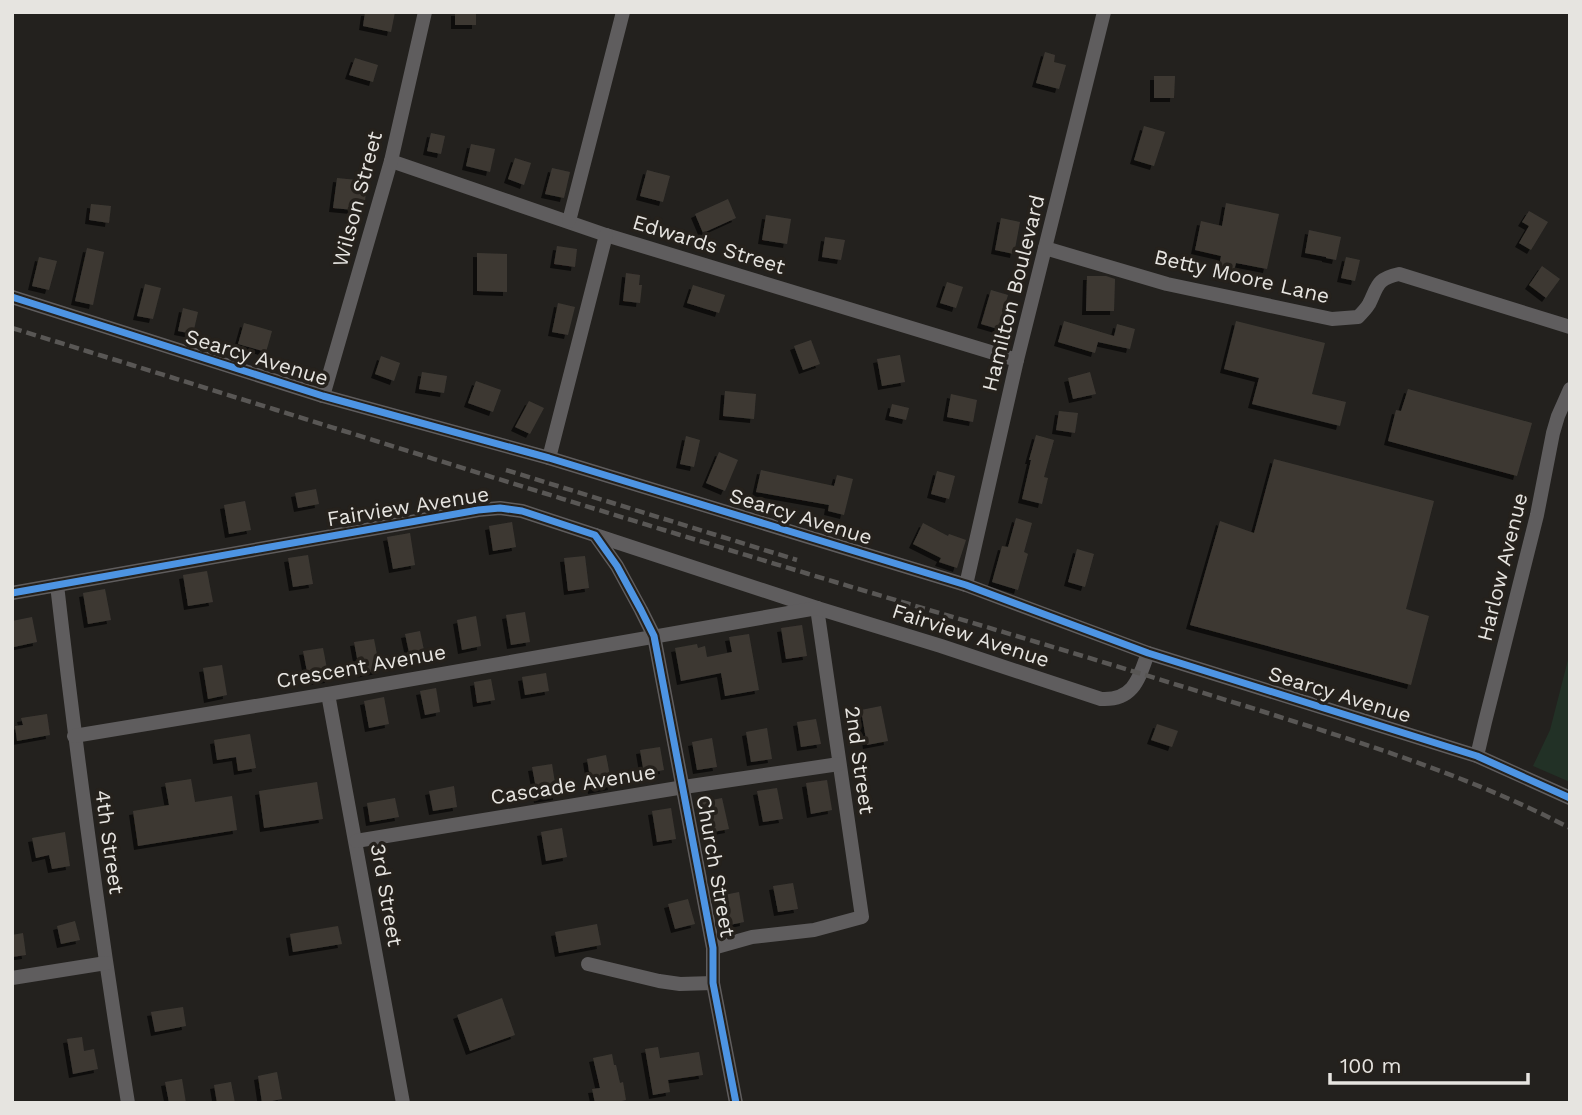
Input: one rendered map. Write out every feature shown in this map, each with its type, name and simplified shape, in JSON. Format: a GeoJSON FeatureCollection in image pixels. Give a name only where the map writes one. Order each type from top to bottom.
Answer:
{"type":"FeatureCollection","features":[{"type":"Feature","properties":{"kind":"street","name":"Wilson Street"},"geometry":{"type":"LineString","coordinates":[[323,396],[391,161],[425,12]]}},
{"type":"Feature","properties":{"kind":"street"},"geometry":{"type":"LineString","coordinates":[[569,221],[623,12]]}},
{"type":"Feature","properties":{"kind":"street","name":"Hamilton Boulevard"},"geometry":{"type":"LineString","coordinates":[[966,585],[1017,360],[1104,12]]}},
{"type":"Feature","properties":{"kind":"street","name":"Edwards Street"},"geometry":{"type":"LineString","coordinates":[[391,161],[606,234],[1017,360]]}},
{"type":"Feature","properties":{"kind":"street"},"geometry":{"type":"LineString","coordinates":[[549,458],[606,234]]}},
{"type":"Feature","properties":{"kind":"street","name":"Betty Moore Lane"},"geometry":{"type":"LineString","coordinates":[[1045,248],[1167,284],[1332,319],[1357,317],[1368,307],[1377,284],[1387,276],[1399,274],[1570,327]]}},
{"type":"Feature","properties":{"kind":"street","name":"Searcy Avenue"},"geometry":{"type":"LineString","coordinates":[[12,297],[323,396],[549,458],[966,585],[1148,653],[1477,756],[1570,798]]}},
{"type":"Feature","properties":{"kind":"street","name":"Harlow Avenue"},"geometry":{"type":"LineString","coordinates":[[1477,756],[1537,516],[1553,433],[1570,389]]}},
{"type":"Feature","properties":{"kind":"street","name":"Fairview Avenue"},"geometry":{"type":"LineString","coordinates":[[12,593],[500,508],[522,511],[1101,699],[1122,698],[1133,687],[1148,653]]}},
{"type":"Feature","properties":{"kind":"street"},"geometry":{"type":"LineString","coordinates":[[595,535],[617,566],[654,636]]}},
{"type":"Feature","properties":{"kind":"street","name":"4th Street"},"geometry":{"type":"LineString","coordinates":[[57,585],[74,736],[128,1103]]}},
{"type":"Feature","properties":{"kind":"street","name":"Fairview Avenue"},"geometry":{"type":"LineString","coordinates":[[654,636],[817,608]]}},
{"type":"Feature","properties":{"kind":"street","name":"2nd Street"},"geometry":{"type":"LineString","coordinates":[[713,948],[752,937],[814,930],[862,917],[817,608]]}},
{"type":"Feature","properties":{"kind":"street","name":"Crescent Avenue"},"geometry":{"type":"LineString","coordinates":[[74,736],[654,636]]}},
{"type":"Feature","properties":{"kind":"street","name":"Church Street"},"geometry":{"type":"LineString","coordinates":[[654,636],[713,948],[713,982],[736,1103]]}},
{"type":"Feature","properties":{"kind":"street","name":"3rd Street"},"geometry":{"type":"LineString","coordinates":[[328,694],[403,1103]]}},
{"type":"Feature","properties":{"kind":"street","name":"Cascade Avenue"},"geometry":{"type":"LineString","coordinates":[[356,841],[839,764]]}},
{"type":"Feature","properties":{"kind":"street"},"geometry":{"type":"LineString","coordinates":[[12,978],[106,963]]}},
{"type":"Feature","properties":{"kind":"street"},"geometry":{"type":"LineString","coordinates":[[588,964],[659,981],[680,984],[713,982]]}},
{"type":"Feature","properties":{"kind":"green space"},"geometry":{"type":"Polygon","coordinates":[[[1570,652],[1570,782],[1533,766],[1550,730],[1570,652]]]}},
{"type":"Feature","properties":{"kind":"building"},"geometry":{"type":"Polygon","coordinates":[[[365,12],[395,12],[391,32],[363,26],[365,12]]]}},
{"type":"Feature","properties":{"kind":"building"},"geometry":{"type":"Polygon","coordinates":[[[455,12],[476,12],[476,25],[455,25],[455,12]]]}},
{"type":"Feature","properties":{"kind":"building"},"geometry":{"type":"Polygon","coordinates":[[[1045,52],[1055,55],[1054,62],[1066,65],[1059,89],[1036,83],[1045,52]]]}},
{"type":"Feature","properties":{"kind":"building"},"geometry":{"type":"Polygon","coordinates":[[[355,58],[378,65],[373,82],[349,75],[355,58]]]}},
{"type":"Feature","properties":{"kind":"building"},"geometry":{"type":"Polygon","coordinates":[[[1154,76],[1175,76],[1174,98],[1154,98],[1154,76]]]}},
{"type":"Feature","properties":{"kind":"building"},"geometry":{"type":"Polygon","coordinates":[[[1144,126],[1165,132],[1154,166],[1134,160],[1144,126]]]}},
{"type":"Feature","properties":{"kind":"building"},"geometry":{"type":"Polygon","coordinates":[[[431,133],[445,136],[441,154],[427,151],[431,133]]]}},
{"type":"Feature","properties":{"kind":"building"},"geometry":{"type":"Polygon","coordinates":[[[471,144],[495,149],[490,172],[466,166],[471,144]]]}},
{"type":"Feature","properties":{"kind":"building"},"geometry":{"type":"Polygon","coordinates":[[[515,158],[531,163],[524,185],[508,179],[515,158]]]}},
{"type":"Feature","properties":{"kind":"building"},"geometry":{"type":"Polygon","coordinates":[[[552,168],[570,172],[564,198],[545,194],[552,168]]]}},
{"type":"Feature","properties":{"kind":"building"},"geometry":{"type":"Polygon","coordinates":[[[647,170],[670,176],[663,202],[640,196],[647,170]]]}},
{"type":"Feature","properties":{"kind":"building"},"geometry":{"type":"Polygon","coordinates":[[[337,178],[367,181],[364,211],[333,208],[337,178]]]}},
{"type":"Feature","properties":{"kind":"building"},"geometry":{"type":"Polygon","coordinates":[[[728,199],[736,218],[703,233],[695,214],[728,199]]]}},
{"type":"Feature","properties":{"kind":"building"},"geometry":{"type":"Polygon","coordinates":[[[1226,203],[1279,214],[1267,269],[1236,263],[1232,279],[1217,276],[1221,256],[1195,250],[1201,221],[1222,226],[1226,203]]]}},
{"type":"Feature","properties":{"kind":"building"},"geometry":{"type":"Polygon","coordinates":[[[91,204],[111,206],[109,223],[89,220],[91,204]]]}},
{"type":"Feature","properties":{"kind":"building"},"geometry":{"type":"Polygon","coordinates":[[[1529,211],[1548,222],[1531,250],[1519,243],[1529,226],[1522,222],[1529,211]]]}},
{"type":"Feature","properties":{"kind":"building"},"geometry":{"type":"Polygon","coordinates":[[[766,215],[791,219],[787,244],[762,240],[766,215]]]}},
{"type":"Feature","properties":{"kind":"building"},"geometry":{"type":"Polygon","coordinates":[[[1001,218],[1020,222],[1014,254],[995,250],[1001,218]]]}},
{"type":"Feature","properties":{"kind":"building"},"geometry":{"type":"Polygon","coordinates":[[[1309,230],[1341,237],[1336,260],[1305,253],[1309,230]]]}},
{"type":"Feature","properties":{"kind":"building"},"geometry":{"type":"Polygon","coordinates":[[[825,237],[845,240],[841,260],[822,257],[825,237]]]}},
{"type":"Feature","properties":{"kind":"building"},"geometry":{"type":"Polygon","coordinates":[[[557,246],[577,249],[575,267],[554,264],[557,246]]]}},
{"type":"Feature","properties":{"kind":"building"},"geometry":{"type":"Polygon","coordinates":[[[87,248],[104,252],[93,305],[75,301],[87,248]]]}},
{"type":"Feature","properties":{"kind":"building"},"geometry":{"type":"Polygon","coordinates":[[[477,253],[507,254],[507,292],[477,291],[477,253]]]}},
{"type":"Feature","properties":{"kind":"building"},"geometry":{"type":"Polygon","coordinates":[[[39,257],[57,261],[49,290],[32,286],[39,257]]]}},
{"type":"Feature","properties":{"kind":"building"},"geometry":{"type":"Polygon","coordinates":[[[1346,257],[1360,260],[1355,281],[1341,278],[1346,257]]]}},
{"type":"Feature","properties":{"kind":"building"},"geometry":{"type":"Polygon","coordinates":[[[1542,266],[1560,279],[1546,298],[1529,285],[1542,266]]]}},
{"type":"Feature","properties":{"kind":"building"},"geometry":{"type":"Polygon","coordinates":[[[626,273],[640,275],[640,303],[623,301],[626,273]]]}},
{"type":"Feature","properties":{"kind":"building"},"geometry":{"type":"Polygon","coordinates":[[[1087,276],[1115,279],[1114,311],[1086,311],[1087,276]]]}},
{"type":"Feature","properties":{"kind":"building"},"geometry":{"type":"Polygon","coordinates":[[[947,282],[963,287],[956,308],[940,303],[947,282]]]}},
{"type":"Feature","properties":{"kind":"building"},"geometry":{"type":"Polygon","coordinates":[[[145,284],[161,288],[153,319],[137,316],[145,284]]]}},
{"type":"Feature","properties":{"kind":"building"},"geometry":{"type":"Polygon","coordinates":[[[693,285],[725,295],[719,313],[687,303],[693,285]]]}},
{"type":"Feature","properties":{"kind":"building"},"geometry":{"type":"Polygon","coordinates":[[[991,290],[1008,295],[998,329],[981,324],[991,290]]]}},
{"type":"Feature","properties":{"kind":"building"},"geometry":{"type":"Polygon","coordinates":[[[558,303],[575,307],[568,335],[552,332],[558,303]]]}},
{"type":"Feature","properties":{"kind":"building"},"geometry":{"type":"Polygon","coordinates":[[[183,308],[198,312],[193,334],[178,331],[183,308]]]}},
{"type":"Feature","properties":{"kind":"building"},"geometry":{"type":"Polygon","coordinates":[[[1064,321],[1114,336],[1117,324],[1135,329],[1130,349],[1098,342],[1095,353],[1058,342],[1064,321]]]}},
{"type":"Feature","properties":{"kind":"building"},"geometry":{"type":"Polygon","coordinates":[[[1236,321],[1325,343],[1312,394],[1346,402],[1340,426],[1252,404],[1259,378],[1224,369],[1236,321]]]}},
{"type":"Feature","properties":{"kind":"building"},"geometry":{"type":"Polygon","coordinates":[[[244,323],[272,331],[266,352],[238,344],[244,323]]]}},
{"type":"Feature","properties":{"kind":"building"},"geometry":{"type":"Polygon","coordinates":[[[811,340],[820,364],[803,370],[794,346],[811,340]]]}},
{"type":"Feature","properties":{"kind":"building"},"geometry":{"type":"Polygon","coordinates":[[[900,355],[905,382],[882,386],[877,359],[900,355]]]}},
{"type":"Feature","properties":{"kind":"building"},"geometry":{"type":"Polygon","coordinates":[[[381,356],[400,363],[394,381],[375,374],[381,356]]]}},
{"type":"Feature","properties":{"kind":"building"},"geometry":{"type":"Polygon","coordinates":[[[422,372],[447,376],[444,393],[419,389],[422,372]]]}},
{"type":"Feature","properties":{"kind":"building"},"geometry":{"type":"Polygon","coordinates":[[[1090,372],[1096,394],[1073,399],[1068,378],[1090,372]]]}},
{"type":"Feature","properties":{"kind":"building"},"geometry":{"type":"Polygon","coordinates":[[[476,381],[501,390],[493,412],[468,403],[476,381]]]}},
{"type":"Feature","properties":{"kind":"building"},"geometry":{"type":"Polygon","coordinates":[[[1408,389],[1532,423],[1517,476],[1388,441],[1396,410],[1401,411],[1408,389]]]}},
{"type":"Feature","properties":{"kind":"building"},"geometry":{"type":"Polygon","coordinates":[[[725,391],[756,394],[754,419],[723,416],[725,391]]]}},
{"type":"Feature","properties":{"kind":"building"},"geometry":{"type":"Polygon","coordinates":[[[951,394],[977,400],[973,422],[947,417],[951,394]]]}},
{"type":"Feature","properties":{"kind":"building"},"geometry":{"type":"Polygon","coordinates":[[[529,401],[544,408],[530,434],[515,427],[529,401]]]}},
{"type":"Feature","properties":{"kind":"building"},"geometry":{"type":"Polygon","coordinates":[[[892,404],[909,408],[906,420],[889,416],[892,404]]]}},
{"type":"Feature","properties":{"kind":"building"},"geometry":{"type":"Polygon","coordinates":[[[1059,411],[1078,413],[1075,433],[1056,430],[1059,411]]]}},
{"type":"Feature","properties":{"kind":"building"},"geometry":{"type":"Polygon","coordinates":[[[1036,435],[1054,440],[1044,477],[1048,478],[1042,504],[1022,499],[1036,435]]]}},
{"type":"Feature","properties":{"kind":"building"},"geometry":{"type":"Polygon","coordinates":[[[686,436],[700,440],[694,467],[680,464],[686,436]]]}},
{"type":"Feature","properties":{"kind":"building"},"geometry":{"type":"Polygon","coordinates":[[[719,452],[738,460],[725,491],[706,483],[719,452]]]}},
{"type":"Feature","properties":{"kind":"building"},"geometry":{"type":"Polygon","coordinates":[[[1274,459],[1434,501],[1406,609],[1429,616],[1411,685],[1190,625],[1220,521],[1254,533],[1274,459]]]}},
{"type":"Feature","properties":{"kind":"building"},"geometry":{"type":"Polygon","coordinates":[[[761,470],[834,486],[837,475],[853,479],[844,515],[828,511],[829,505],[756,492],[761,470]]]}},
{"type":"Feature","properties":{"kind":"building"},"geometry":{"type":"Polygon","coordinates":[[[937,471],[955,476],[949,499],[931,494],[937,471]]]}},
{"type":"Feature","properties":{"kind":"building"},"geometry":{"type":"Polygon","coordinates":[[[316,489],[319,504],[298,508],[295,493],[316,489]]]}},
{"type":"Feature","properties":{"kind":"building"},"geometry":{"type":"Polygon","coordinates":[[[245,501],[251,530],[229,534],[224,505],[245,501]]]}},
{"type":"Feature","properties":{"kind":"building"},"geometry":{"type":"Polygon","coordinates":[[[1016,518],[1032,523],[1024,552],[1028,554],[1018,590],[992,582],[1002,546],[1008,547],[1016,518]]]}},
{"type":"Feature","properties":{"kind":"building"},"geometry":{"type":"Polygon","coordinates":[[[512,522],[516,547],[493,551],[489,526],[512,522]]]}},
{"type":"Feature","properties":{"kind":"building"},"geometry":{"type":"Polygon","coordinates":[[[923,523],[948,536],[949,534],[966,540],[957,568],[939,562],[941,558],[913,544],[923,523]]]}},
{"type":"Feature","properties":{"kind":"building"},"geometry":{"type":"Polygon","coordinates":[[[410,533],[415,565],[393,569],[387,537],[410,533]]]}},
{"type":"Feature","properties":{"kind":"building"},"geometry":{"type":"Polygon","coordinates":[[[1077,549],[1094,554],[1085,587],[1068,582],[1077,549]]]}},
{"type":"Feature","properties":{"kind":"building"},"geometry":{"type":"Polygon","coordinates":[[[308,555],[313,584],[293,587],[288,558],[308,555]]]}},
{"type":"Feature","properties":{"kind":"building"},"geometry":{"type":"Polygon","coordinates":[[[585,556],[589,588],[568,591],[564,558],[585,556]]]}},
{"type":"Feature","properties":{"kind":"building"},"geometry":{"type":"Polygon","coordinates":[[[207,571],[213,602],[188,606],[183,575],[207,571]]]}},
{"type":"Feature","properties":{"kind":"building"},"geometry":{"type":"Polygon","coordinates":[[[105,589],[111,620],[88,624],[83,593],[105,589]]]}},
{"type":"Feature","properties":{"kind":"building"},"geometry":{"type":"Polygon","coordinates":[[[525,612],[530,642],[511,645],[506,615],[525,612]]]}},
{"type":"Feature","properties":{"kind":"building"},"geometry":{"type":"Polygon","coordinates":[[[476,616],[481,646],[462,650],[457,620],[476,616]]]}},
{"type":"Feature","properties":{"kind":"building"},"geometry":{"type":"Polygon","coordinates":[[[32,617],[37,642],[14,647],[12,621],[32,617]]]}},
{"type":"Feature","properties":{"kind":"building"},"geometry":{"type":"Polygon","coordinates":[[[802,625],[807,656],[786,659],[781,628],[802,625]]]}},
{"type":"Feature","properties":{"kind":"building"},"geometry":{"type":"Polygon","coordinates":[[[420,631],[425,655],[410,657],[405,634],[420,631]]]}},
{"type":"Feature","properties":{"kind":"building"},"geometry":{"type":"Polygon","coordinates":[[[749,634],[759,690],[725,696],[721,673],[681,681],[675,648],[697,644],[698,648],[705,646],[707,657],[732,652],[729,637],[749,634]]]}},
{"type":"Feature","properties":{"kind":"building"},"geometry":{"type":"Polygon","coordinates":[[[374,639],[380,670],[360,674],[354,642],[374,639]]]}},
{"type":"Feature","properties":{"kind":"building"},"geometry":{"type":"Polygon","coordinates":[[[323,648],[329,679],[309,682],[303,651],[323,648]]]}},
{"type":"Feature","properties":{"kind":"building"},"geometry":{"type":"Polygon","coordinates":[[[222,665],[227,695],[208,699],[203,668],[222,665]]]}},
{"type":"Feature","properties":{"kind":"building"},"geometry":{"type":"Polygon","coordinates":[[[546,673],[549,691],[525,695],[522,677],[546,673]]]}},
{"type":"Feature","properties":{"kind":"building"},"geometry":{"type":"Polygon","coordinates":[[[491,679],[495,700],[477,703],[474,682],[491,679]]]}},
{"type":"Feature","properties":{"kind":"building"},"geometry":{"type":"Polygon","coordinates":[[[436,688],[440,712],[425,715],[420,691],[436,688]]]}},
{"type":"Feature","properties":{"kind":"building"},"geometry":{"type":"Polygon","coordinates":[[[384,697],[389,724],[369,728],[364,701],[384,697]]]}},
{"type":"Feature","properties":{"kind":"building"},"geometry":{"type":"Polygon","coordinates":[[[881,706],[888,741],[867,745],[861,710],[881,706]]]}},
{"type":"Feature","properties":{"kind":"building"},"geometry":{"type":"Polygon","coordinates":[[[47,714],[50,735],[17,741],[15,726],[23,725],[21,718],[47,714]]]}},
{"type":"Feature","properties":{"kind":"building"},"geometry":{"type":"Polygon","coordinates":[[[816,719],[821,744],[801,747],[797,722],[816,719]]]}},
{"type":"Feature","properties":{"kind":"building"},"geometry":{"type":"Polygon","coordinates":[[[1157,724],[1178,731],[1172,747],[1151,740],[1157,724]]]}},
{"type":"Feature","properties":{"kind":"building"},"geometry":{"type":"Polygon","coordinates":[[[767,728],[772,759],[751,762],[746,732],[767,728]]]}},
{"type":"Feature","properties":{"kind":"building"},"geometry":{"type":"Polygon","coordinates":[[[250,734],[256,768],[238,771],[236,757],[217,760],[214,740],[250,734]]]}},
{"type":"Feature","properties":{"kind":"building"},"geometry":{"type":"Polygon","coordinates":[[[712,738],[717,767],[697,770],[692,742],[712,738]]]}},
{"type":"Feature","properties":{"kind":"building"},"geometry":{"type":"Polygon","coordinates":[[[660,747],[664,770],[644,774],[640,750],[660,747]]]}},
{"type":"Feature","properties":{"kind":"building"},"geometry":{"type":"Polygon","coordinates":[[[606,755],[612,786],[592,790],[587,759],[606,755]]]}},
{"type":"Feature","properties":{"kind":"building"},"geometry":{"type":"Polygon","coordinates":[[[552,764],[557,796],[538,799],[532,767],[552,764]]]}},
{"type":"Feature","properties":{"kind":"building"},"geometry":{"type":"Polygon","coordinates":[[[191,779],[195,802],[232,796],[237,830],[138,846],[133,811],[169,805],[165,783],[191,779]]]}},
{"type":"Feature","properties":{"kind":"building"},"geometry":{"type":"Polygon","coordinates":[[[827,780],[832,810],[811,814],[806,783],[827,780]]]}},
{"type":"Feature","properties":{"kind":"building"},"geometry":{"type":"Polygon","coordinates":[[[317,782],[323,819],[264,828],[259,791],[317,782]]]}},
{"type":"Feature","properties":{"kind":"building"},"geometry":{"type":"Polygon","coordinates":[[[454,786],[457,807],[433,811],[429,791],[454,786]]]}},
{"type":"Feature","properties":{"kind":"building"},"geometry":{"type":"Polygon","coordinates":[[[777,788],[783,819],[763,822],[757,791],[777,788]]]}},
{"type":"Feature","properties":{"kind":"building"},"geometry":{"type":"Polygon","coordinates":[[[395,798],[399,817],[370,822],[367,803],[395,798]]]}},
{"type":"Feature","properties":{"kind":"building"},"geometry":{"type":"Polygon","coordinates":[[[722,798],[729,829],[708,833],[702,802],[722,798]]]}},
{"type":"Feature","properties":{"kind":"building"},"geometry":{"type":"Polygon","coordinates":[[[671,808],[676,839],[657,842],[652,811],[671,808]]]}},
{"type":"Feature","properties":{"kind":"building"},"geometry":{"type":"Polygon","coordinates":[[[562,828],[567,857],[546,861],[541,832],[562,828]]]}},
{"type":"Feature","properties":{"kind":"building"},"geometry":{"type":"Polygon","coordinates":[[[65,832],[70,866],[52,869],[49,855],[36,858],[32,838],[65,832]]]}},
{"type":"Feature","properties":{"kind":"building"},"geometry":{"type":"Polygon","coordinates":[[[793,883],[798,909],[778,912],[773,886],[793,883]]]}},
{"type":"Feature","properties":{"kind":"building"},"geometry":{"type":"Polygon","coordinates":[[[739,892],[744,922],[725,926],[719,896],[739,892]]]}},
{"type":"Feature","properties":{"kind":"building"},"geometry":{"type":"Polygon","coordinates":[[[688,899],[695,924],[675,929],[668,904],[688,899]]]}},
{"type":"Feature","properties":{"kind":"building"},"geometry":{"type":"Polygon","coordinates":[[[75,921],[80,940],[61,944],[57,926],[75,921]]]}},
{"type":"Feature","properties":{"kind":"building"},"geometry":{"type":"Polygon","coordinates":[[[597,924],[601,945],[559,953],[555,932],[597,924]]]}},
{"type":"Feature","properties":{"kind":"building"},"geometry":{"type":"Polygon","coordinates":[[[338,926],[342,944],[293,952],[290,934],[338,926]]]}},
{"type":"Feature","properties":{"kind":"building"},"geometry":{"type":"Polygon","coordinates":[[[23,933],[26,955],[12,957],[12,935],[23,933]]]}},
{"type":"Feature","properties":{"kind":"building"},"geometry":{"type":"Polygon","coordinates":[[[502,998],[515,1035],[470,1051],[457,1015],[502,998]]]}},
{"type":"Feature","properties":{"kind":"building"},"geometry":{"type":"Polygon","coordinates":[[[183,1007],[186,1026],[155,1032],[151,1012],[183,1007]]]}},
{"type":"Feature","properties":{"kind":"building"},"geometry":{"type":"Polygon","coordinates":[[[82,1037],[84,1051],[94,1049],[98,1069],[73,1074],[67,1039],[82,1037]]]}},
{"type":"Feature","properties":{"kind":"building"},"geometry":{"type":"Polygon","coordinates":[[[658,1047],[660,1058],[699,1052],[703,1075],[668,1080],[670,1092],[653,1095],[645,1049],[658,1047]]]}},
{"type":"Feature","properties":{"kind":"building"},"geometry":{"type":"Polygon","coordinates":[[[612,1054],[620,1083],[623,1082],[626,1100],[595,1103],[592,1089],[600,1088],[593,1058],[612,1054]]]}},
{"type":"Feature","properties":{"kind":"building"},"geometry":{"type":"Polygon","coordinates":[[[277,1072],[282,1099],[262,1103],[258,1076],[277,1072]]]}},
{"type":"Feature","properties":{"kind":"building"},"geometry":{"type":"Polygon","coordinates":[[[182,1079],[186,1103],[169,1103],[165,1082],[182,1079]]]}},
{"type":"Feature","properties":{"kind":"building"},"geometry":{"type":"Polygon","coordinates":[[[231,1082],[235,1103],[217,1103],[214,1085],[231,1082]]]}},
{"type":"Feature","properties":{"kind":"railway"},"geometry":{"type":"LineString","coordinates":[[12,328],[1295,722],[1455,776],[1570,828]]}},
{"type":"Feature","properties":{"kind":"railway"},"geometry":{"type":"LineString","coordinates":[[506,470],[797,560]]}},
{"type":"Feature","properties":{"kind":"cycle path"},"geometry":{"type":"LineString","coordinates":[[12,297],[323,396],[549,458],[966,585],[1148,653],[1477,756],[1570,798]]}},
{"type":"Feature","properties":{"kind":"cycle path"},"geometry":{"type":"LineString","coordinates":[[12,593],[478,510],[500,508],[522,511],[595,535],[617,566],[654,636],[713,948],[713,983],[736,1103]]}}]}
